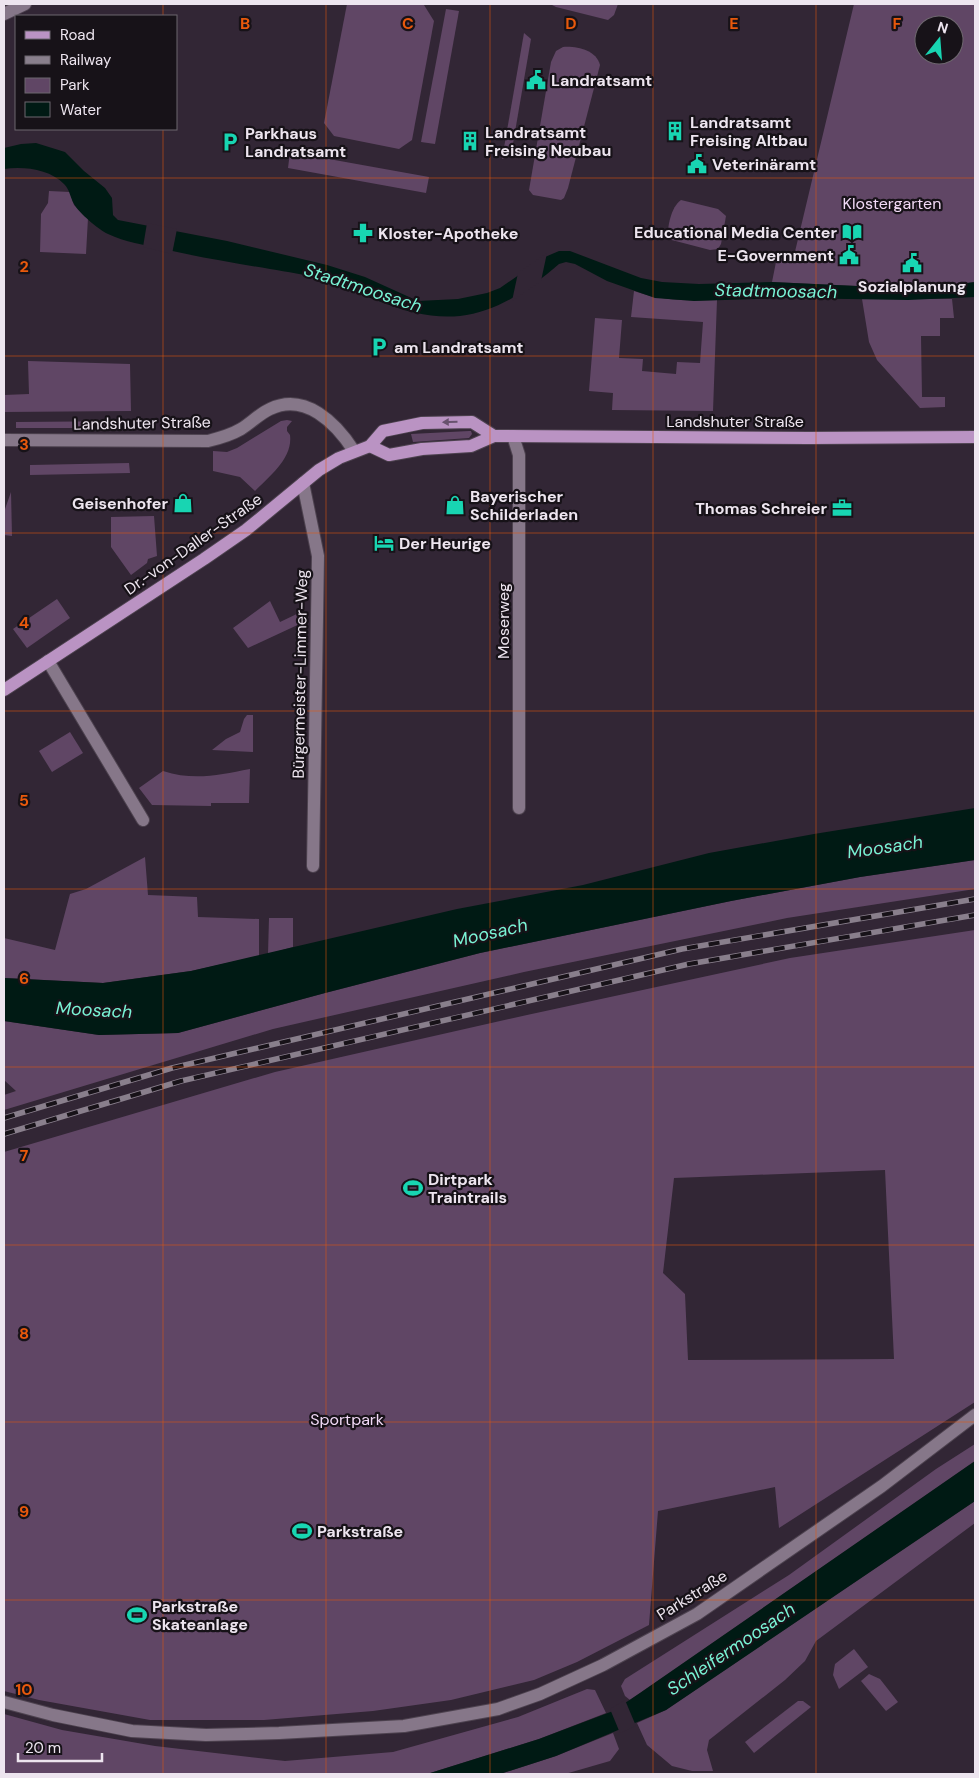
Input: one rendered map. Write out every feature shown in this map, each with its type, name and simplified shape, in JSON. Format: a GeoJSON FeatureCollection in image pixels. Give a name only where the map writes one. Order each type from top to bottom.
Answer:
{"type":"FeatureCollection","features":[{"type":"Feature","properties":{"kind":"main road"},"geometry":{"type":"LineString","coordinates":[[354,451],[370,446],[383,431],[422,422],[472,422],[494,436]]}},
{"type":"Feature","properties":{"kind":"main road","name":"Landshuter Straße"},"geometry":{"type":"LineString","coordinates":[[370,446],[389,455],[422,449],[471,446],[494,436],[975,437]]}},
{"type":"Feature","properties":{"kind":"main road","name":"Dr.-von-Daller-Straße"},"geometry":{"type":"LineString","coordinates":[[4,690],[204,559],[246,530],[319,470],[354,451]]}},
{"type":"Feature","properties":{"kind":"street"},"geometry":{"type":"LineString","coordinates":[[4,14],[25,4]]}},
{"type":"Feature","properties":{"kind":"street","name":"Landshuter Straße"},"geometry":{"type":"LineString","coordinates":[[4,440],[208,441],[224,438],[242,429],[268,410],[282,404],[295,404],[309,406],[321,414],[346,438],[354,451]]}},
{"type":"Feature","properties":{"kind":"street","name":"Moserweg"},"geometry":{"type":"LineString","coordinates":[[513,436],[519,455],[519,808]]}},
{"type":"Feature","properties":{"kind":"street","name":"Bürgermeister-Limmer-Weg"},"geometry":{"type":"LineString","coordinates":[[304,483],[318,556],[313,866]]}},
{"type":"Feature","properties":{"kind":"street"},"geometry":{"type":"LineString","coordinates":[[48,661],[143,820]]}},
{"type":"Feature","properties":{"kind":"street","name":"Parkstraße"},"geometry":{"type":"LineString","coordinates":[[4,1702],[53,1715],[132,1731],[206,1735],[279,1734],[404,1726],[498,1709],[548,1691],[697,1614],[882,1486],[975,1415]]}},
{"type":"Feature","properties":{"kind":"green space"},"geometry":{"type":"Polygon","coordinates":[[[347,4],[424,5],[434,21],[412,140],[399,149],[334,136],[324,123],[347,4]]]}},
{"type":"Feature","properties":{"kind":"green space"},"geometry":{"type":"Polygon","coordinates":[[[550,4],[618,4],[614,15],[608,20],[550,4]]]}},
{"type":"Feature","properties":{"kind":"green space","name":"Klostergarten"},"geometry":{"type":"Polygon","coordinates":[[[854,4],[975,4],[975,282],[921,289],[772,282],[777,257],[793,260],[854,4]]]}},
{"type":"Feature","properties":{"kind":"green space"},"geometry":{"type":"Polygon","coordinates":[[[446,9],[459,11],[435,144],[421,142],[446,9]]]}},
{"type":"Feature","properties":{"kind":"green space"},"geometry":{"type":"Polygon","coordinates":[[[524,33],[531,39],[511,155],[502,159],[524,33]]]}},
{"type":"Feature","properties":{"kind":"green space"},"geometry":{"type":"Polygon","coordinates":[[[563,47],[574,47],[590,52],[600,65],[568,188],[564,198],[561,200],[533,195],[529,190],[551,62],[556,51],[563,47]]]}},
{"type":"Feature","properties":{"kind":"green space"},"geometry":{"type":"Polygon","coordinates":[[[290,152],[429,177],[426,193],[288,168],[290,152]]]}},
{"type":"Feature","properties":{"kind":"green space"},"geometry":{"type":"Polygon","coordinates":[[[49,191],[70,192],[74,205],[88,218],[86,254],[40,252],[41,214],[48,203],[49,191]]]}},
{"type":"Feature","properties":{"kind":"green space"},"geometry":{"type":"Polygon","coordinates":[[[681,200],[718,209],[726,216],[721,244],[718,249],[710,250],[668,239],[670,218],[681,200]]]}},
{"type":"Feature","properties":{"kind":"green space"},"geometry":{"type":"Polygon","coordinates":[[[634,291],[665,299],[717,300],[713,411],[612,410],[613,393],[589,391],[595,318],[622,320],[619,358],[643,359],[642,371],[676,374],[677,362],[700,363],[703,322],[631,317],[634,291]]]}},
{"type":"Feature","properties":{"kind":"green space"},"geometry":{"type":"Polygon","coordinates":[[[862,299],[952,299],[954,318],[940,318],[940,336],[921,336],[922,397],[945,397],[945,407],[920,408],[877,360],[869,342],[862,299]]]}},
{"type":"Feature","properties":{"kind":"green space"},"geometry":{"type":"Polygon","coordinates":[[[28,361],[130,364],[131,411],[4,412],[4,395],[29,394],[28,361]]]}},
{"type":"Feature","properties":{"kind":"green space"},"geometry":{"type":"Polygon","coordinates":[[[136,421],[136,428],[16,428],[16,422],[136,421]]]}},
{"type":"Feature","properties":{"kind":"green space"},"geometry":{"type":"Polygon","coordinates":[[[281,421],[292,421],[287,427],[290,435],[288,451],[279,466],[255,491],[240,477],[213,471],[213,451],[227,452],[237,448],[281,421]]]}},
{"type":"Feature","properties":{"kind":"green space"},"geometry":{"type":"Polygon","coordinates":[[[471,431],[472,434],[469,438],[413,442],[411,434],[471,431]]]}},
{"type":"Feature","properties":{"kind":"green space"},"geometry":{"type":"Polygon","coordinates":[[[129,463],[130,473],[30,475],[30,465],[129,463]]]}},
{"type":"Feature","properties":{"kind":"green space"},"geometry":{"type":"Polygon","coordinates":[[[11,492],[12,536],[4,535],[4,512],[11,492]]]}},
{"type":"Feature","properties":{"kind":"green space"},"geometry":{"type":"Polygon","coordinates":[[[154,516],[157,556],[148,559],[147,563],[131,575],[111,547],[111,517],[154,516]]]}},
{"type":"Feature","properties":{"kind":"green space"},"geometry":{"type":"Polygon","coordinates":[[[57,599],[70,618],[27,648],[13,629],[57,599]]]}},
{"type":"Feature","properties":{"kind":"green space"},"geometry":{"type":"Polygon","coordinates":[[[270,601],[280,622],[301,612],[304,622],[248,648],[233,628],[270,601]]]}},
{"type":"Feature","properties":{"kind":"green space"},"geometry":{"type":"Polygon","coordinates":[[[247,715],[253,715],[253,752],[212,750],[226,739],[240,732],[247,715]]]}},
{"type":"Feature","properties":{"kind":"green space"},"geometry":{"type":"Polygon","coordinates":[[[70,732],[83,753],[52,772],[39,751],[70,732]]]}},
{"type":"Feature","properties":{"kind":"green space"},"geometry":{"type":"Polygon","coordinates":[[[250,769],[249,803],[211,803],[211,806],[152,805],[139,788],[163,771],[185,776],[196,776],[217,775],[250,769]]]}},
{"type":"Feature","properties":{"kind":"green space"},"geometry":{"type":"Polygon","coordinates":[[[145,857],[148,895],[197,897],[198,917],[259,919],[259,956],[191,971],[103,983],[4,978],[4,938],[55,950],[70,894],[86,889],[145,857]]]}},
{"type":"Feature","properties":{"kind":"green space"},"geometry":{"type":"Polygon","coordinates":[[[975,860],[975,889],[787,918],[524,972],[273,1029],[4,1110],[4,1095],[16,1091],[4,1080],[4,1021],[99,1035],[178,1033],[480,953],[731,901],[860,877],[975,860]]]}},
{"type":"Feature","properties":{"kind":"green space"},"geometry":{"type":"Polygon","coordinates":[[[269,918],[293,918],[293,947],[268,954],[269,918]]]}},
{"type":"Feature","properties":{"kind":"green space","name":"Sportpark"},"geometry":{"type":"Polygon","coordinates":[[[975,930],[975,1402],[779,1528],[775,1487],[658,1511],[649,1625],[577,1662],[534,1680],[451,1700],[373,1711],[264,1720],[150,1720],[39,1700],[4,1691],[4,1152],[275,1072],[790,958],[975,930]],[[885,1170],[674,1178],[663,1273],[685,1294],[688,1360],[894,1359],[885,1170]]]}},
{"type":"Feature","properties":{"kind":"green space"},"geometry":{"type":"Polygon","coordinates":[[[975,1444],[975,1461],[630,1700],[625,1696],[621,1686],[625,1679],[789,1575],[936,1469],[975,1444]]]}},
{"type":"Feature","properties":{"kind":"green space"},"geometry":{"type":"Polygon","coordinates":[[[975,1501],[975,1523],[816,1641],[805,1661],[785,1680],[709,1740],[707,1750],[713,1771],[692,1771],[672,1766],[647,1745],[637,1723],[666,1710],[975,1501]]]}},
{"type":"Feature","properties":{"kind":"green space"},"geometry":{"type":"Polygon","coordinates":[[[854,1649],[868,1667],[839,1689],[833,1675],[835,1664],[854,1649]]]}},
{"type":"Feature","properties":{"kind":"green space"},"geometry":{"type":"Polygon","coordinates":[[[869,1674],[880,1679],[898,1702],[886,1711],[861,1681],[869,1674]]]}},
{"type":"Feature","properties":{"kind":"green space"},"geometry":{"type":"Polygon","coordinates":[[[587,1689],[595,1690],[606,1713],[539,1739],[427,1774],[4,1774],[4,1714],[62,1730],[155,1746],[285,1761],[393,1752],[518,1717],[587,1689]]]}},
{"type":"Feature","properties":{"kind":"green space"},"geometry":{"type":"Polygon","coordinates":[[[798,1701],[803,1701],[811,1707],[754,1753],[745,1742],[798,1701]]]}},
{"type":"Feature","properties":{"kind":"green space"},"geometry":{"type":"Polygon","coordinates":[[[613,1733],[619,1749],[610,1761],[565,1774],[500,1774],[556,1756],[613,1733]]]}},
{"type":"Feature","properties":{"kind":"water","name":"Stadtmoosach"},"geometry":{"type":"Polygon","coordinates":[[[36,143],[65,152],[105,188],[112,198],[113,215],[118,220],[227,241],[327,265],[365,277],[418,301],[458,299],[487,293],[500,288],[545,257],[559,251],[570,251],[641,278],[662,282],[699,284],[772,282],[920,289],[975,282],[975,297],[908,300],[788,298],[694,301],[655,298],[607,281],[575,264],[566,262],[559,264],[513,298],[488,310],[460,316],[424,314],[389,305],[310,276],[216,260],[114,237],[94,225],[80,212],[66,186],[58,179],[44,172],[28,168],[4,169],[4,148],[36,143]]]}},
{"type":"Feature","properties":{"kind":"water","name":"Moosach"},"geometry":{"type":"Polygon","coordinates":[[[975,808],[975,860],[860,877],[731,901],[480,953],[178,1033],[99,1035],[4,1021],[4,978],[103,983],[191,971],[457,909],[583,885],[709,853],[975,808]]]}},
{"type":"Feature","properties":{"kind":"water","name":"Schleifermoosach"},"geometry":{"type":"Polygon","coordinates":[[[975,1461],[975,1501],[666,1710],[556,1756],[500,1774],[427,1774],[539,1739],[613,1711],[975,1461]]]}},
{"type":"Feature","properties":{"kind":"pier"},"geometry":{"type":"Polygon","coordinates":[[[147,223],[177,229],[172,254],[143,247],[147,223]]]}},
{"type":"Feature","properties":{"kind":"pier"},"geometry":{"type":"Polygon","coordinates":[[[547,253],[541,281],[512,301],[518,273],[547,253]]]}},
{"type":"Feature","properties":{"kind":"pier"},"geometry":{"type":"Polygon","coordinates":[[[625,1700],[636,1726],[620,1733],[610,1709],[625,1700]]]}},
{"type":"Feature","properties":{"kind":"railway"},"geometry":{"type":"LineString","coordinates":[[4,1118],[172,1068],[682,949],[975,899]]}},
{"type":"Feature","properties":{"kind":"railway"},"geometry":{"type":"LineString","coordinates":[[4,1134],[181,1081],[689,964],[975,915]]}},
{"type":"Feature","properties":{"kind":"place","name":"Landratsamt"},"geometry":{"type":"Point","coordinates":[536,80]}},
{"type":"Feature","properties":{"kind":"place","name":"Landratsamt Freising Altbau"},"geometry":{"type":"Point","coordinates":[675,131]}},
{"type":"Feature","properties":{"kind":"place","name":"Landratsamt Freising Neubau"},"geometry":{"type":"Point","coordinates":[470,141]}},
{"type":"Feature","properties":{"kind":"place","name":"Parkhaus Landratsamt"},"geometry":{"type":"Point","coordinates":[230,142]}},
{"type":"Feature","properties":{"kind":"place","name":"Veterinäramt"},"geometry":{"type":"Point","coordinates":[697,164]}},
{"type":"Feature","properties":{"kind":"place","name":"Educational Media Center"},"geometry":{"type":"Point","coordinates":[852,232]}},
{"type":"Feature","properties":{"kind":"place","name":"Kloster-Apotheke"},"geometry":{"type":"Point","coordinates":[363,233]}},
{"type":"Feature","properties":{"kind":"place","name":"E-Government"},"geometry":{"type":"Point","coordinates":[849,255]}},
{"type":"Feature","properties":{"kind":"place","name":"Sozialplanung"},"geometry":{"type":"Point","coordinates":[912,263]}},
{"type":"Feature","properties":{"kind":"place","name":"am Landratsamt"},"geometry":{"type":"Point","coordinates":[379,347]}},
{"type":"Feature","properties":{"kind":"place","name":"Geisenhofer"},"geometry":{"type":"Point","coordinates":[183,503]}},
{"type":"Feature","properties":{"kind":"place","name":"Bayerischer Schilderladen"},"geometry":{"type":"Point","coordinates":[455,505]}},
{"type":"Feature","properties":{"kind":"place","name":"Thomas Schreier"},"geometry":{"type":"Point","coordinates":[842,508]}},
{"type":"Feature","properties":{"kind":"place","name":"Der Heurige"},"geometry":{"type":"Point","coordinates":[384,543]}},
{"type":"Feature","properties":{"kind":"place","name":"Dirtpark Traintrails"},"geometry":{"type":"Point","coordinates":[413,1188]}},
{"type":"Feature","properties":{"kind":"place","name":"Parkstraße"},"geometry":{"type":"Point","coordinates":[302,1531]}},
{"type":"Feature","properties":{"kind":"place","name":"Parkstraße Skateanlage"},"geometry":{"type":"Point","coordinates":[137,1615]}}]}
